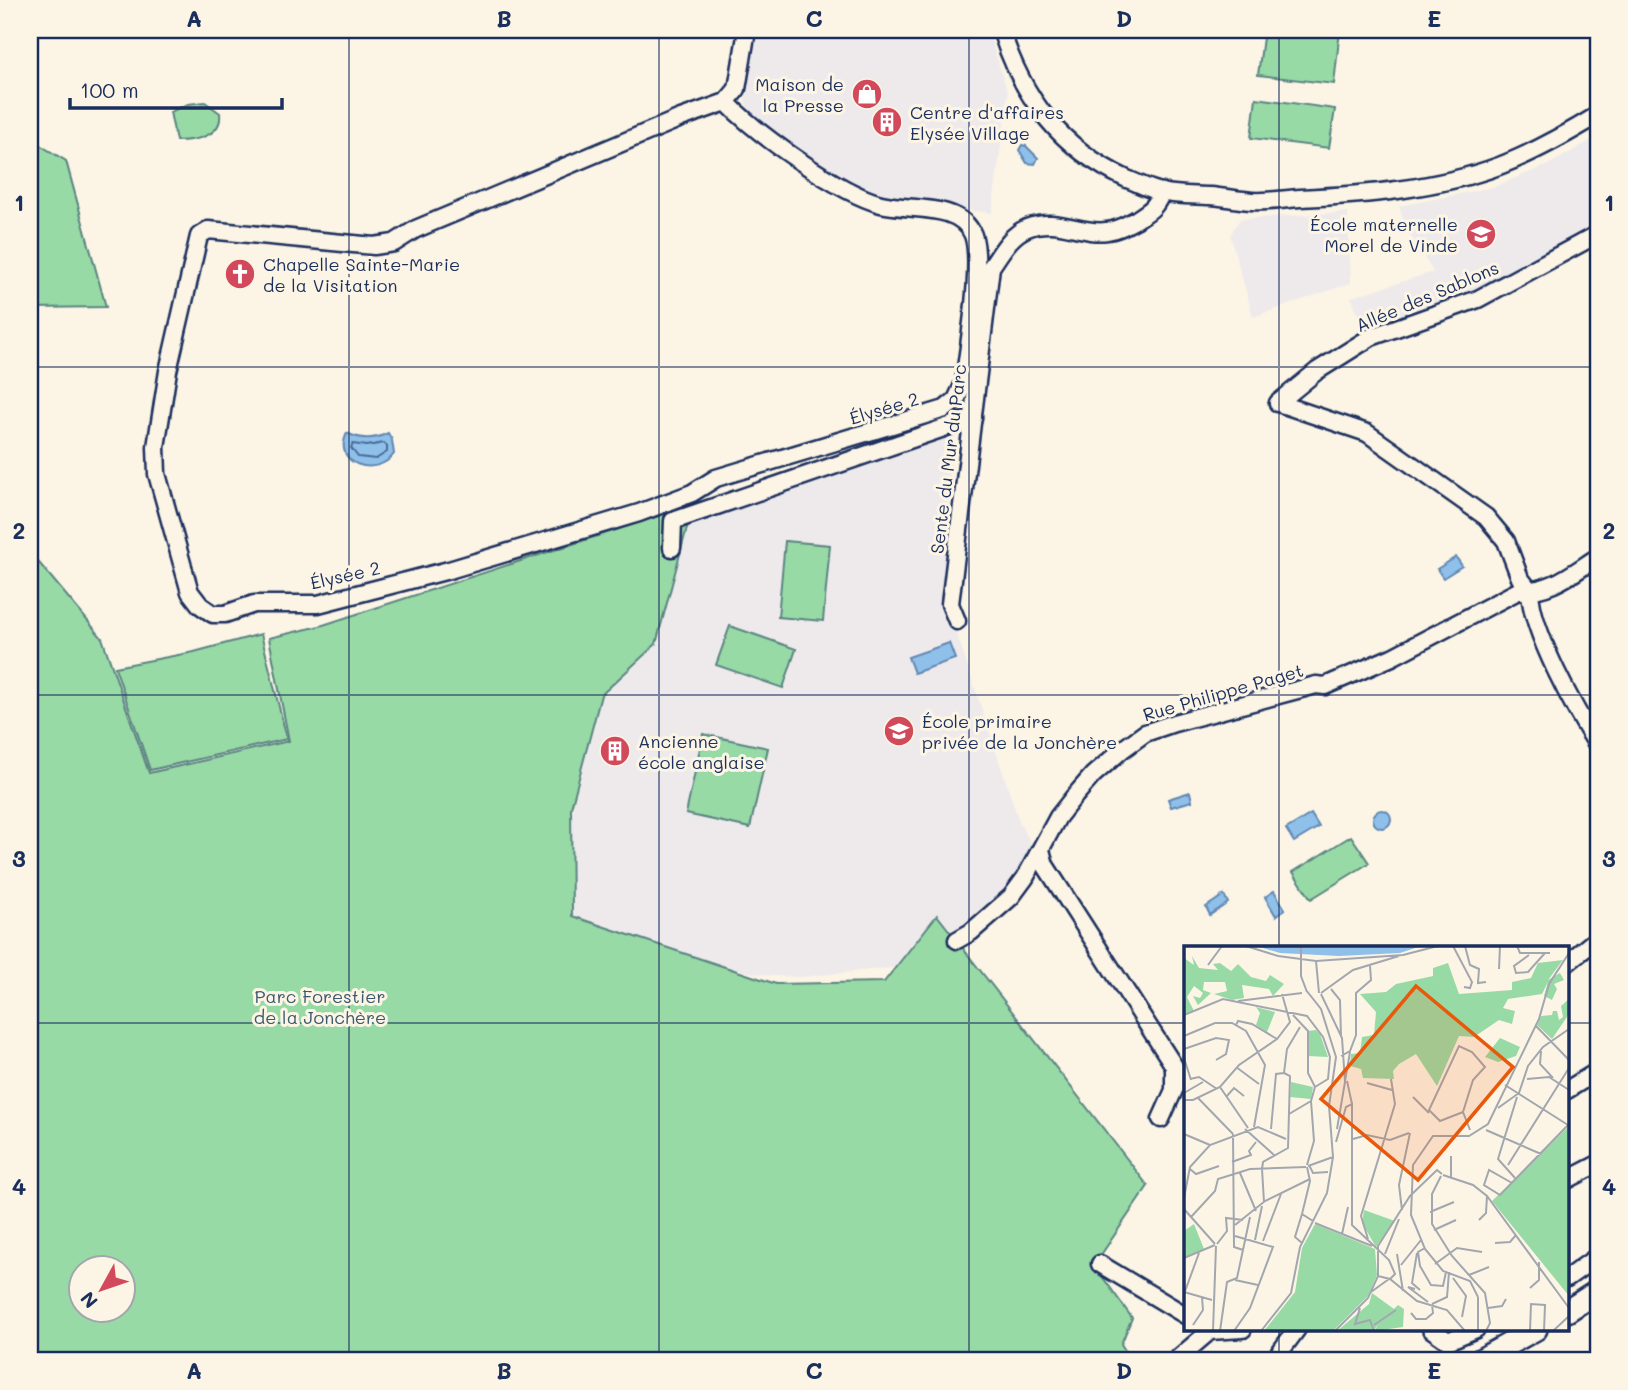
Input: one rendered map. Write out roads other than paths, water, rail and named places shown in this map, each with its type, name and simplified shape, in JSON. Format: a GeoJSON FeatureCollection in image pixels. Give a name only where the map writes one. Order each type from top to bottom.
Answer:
{"type":"FeatureCollection","features":[{"type":"Feature","properties":{"kind":"main road"},"geometry":{"type":"LineString","coordinates":[[1568,1310],[1598,1291]]}},
{"type":"Feature","properties":{"kind":"main road"},"geometry":{"type":"LineString","coordinates":[[1480,1360],[1534,1330]]}},
{"type":"Feature","properties":{"kind":"street"},"geometry":{"type":"LineString","coordinates":[[726,102],[737,89],[747,30]]}},
{"type":"Feature","properties":{"kind":"street"},"geometry":{"type":"LineString","coordinates":[[1001,30],[1009,55],[1031,97],[1044,117],[1065,139],[1087,157],[1116,173],[1162,192],[1254,201],[1395,190],[1500,165],[1598,115]]}},
{"type":"Feature","properties":{"kind":"street","name":"Élysée 2"},"geometry":{"type":"LineString","coordinates":[[726,102],[775,142],[844,188],[881,204],[947,212],[968,225],[974,236],[977,261],[964,383],[956,400],[945,410],[716,478],[692,493],[639,513],[449,570],[318,604],[254,604],[225,614],[213,614],[200,605],[191,592],[157,474],[156,447],[168,371],[199,236],[208,230],[374,246],[394,243],[416,229],[681,118],[726,102]]}},
{"type":"Feature","properties":{"kind":"street","name":"Sente du Mur du Parc"},"geometry":{"type":"LineString","coordinates":[[957,621],[950,604],[991,267],[1004,247],[1025,229],[1042,224],[1058,224],[1106,232],[1127,225],[1156,207],[1162,192]]}},
{"type":"Feature","properties":{"kind":"street","name":"Allée des Sablons"},"geometry":{"type":"LineString","coordinates":[[1530,591],[1520,578],[1506,541],[1476,509],[1367,433],[1278,403],[1317,371],[1371,337],[1478,299],[1598,234]]}},
{"type":"Feature","properties":{"kind":"street"},"geometry":{"type":"LineString","coordinates":[[672,548],[673,522],[973,418]]}},
{"type":"Feature","properties":{"kind":"street","name":"Rue Philippe Paget"},"geometry":{"type":"LineString","coordinates":[[957,940],[971,932],[1011,897],[1025,878],[1058,817],[1093,775],[1145,733],[1219,710],[1316,685],[1325,686],[1392,657],[1518,591],[1551,586],[1598,557]]}},
{"type":"Feature","properties":{"kind":"street"},"geometry":{"type":"LineString","coordinates":[[1530,591],[1530,605],[1546,644],[1579,716],[1598,746]]}},
{"type":"Feature","properties":{"kind":"street"},"geometry":{"type":"LineString","coordinates":[[1041,850],[1045,864],[1174,1066],[1174,1090],[1161,1119]]}},
{"type":"Feature","properties":{"kind":"street"},"geometry":{"type":"LineString","coordinates":[[1568,962],[1598,938]]}},
{"type":"Feature","properties":{"kind":"street"},"geometry":{"type":"LineString","coordinates":[[1568,1089],[1598,1072]]}},
{"type":"Feature","properties":{"kind":"street"},"geometry":{"type":"LineString","coordinates":[[1568,1179],[1598,1164]]}},
{"type":"Feature","properties":{"kind":"street"},"geometry":{"type":"LineString","coordinates":[[1568,1277],[1598,1256]]}},
{"type":"Feature","properties":{"kind":"street"},"geometry":{"type":"LineString","coordinates":[[1100,1264],[1184,1314]]}},
{"type":"Feature","properties":{"kind":"street"},"geometry":{"type":"LineString","coordinates":[[1176,1360],[1209,1330]]}},
{"type":"Feature","properties":{"kind":"street"},"geometry":{"type":"LineString","coordinates":[[1274,1360],[1296,1330]]}},
{"type":"Feature","properties":{"kind":"street"},"geometry":{"type":"LineString","coordinates":[[1432,1330],[1448,1341],[1474,1330]]}},
{"type":"Feature","properties":{"kind":"water"},"geometry":{"type":"Polygon","coordinates":[[[1022,145],[1038,158],[1035,164],[1027,163],[1019,150],[1022,145]]]}},
{"type":"Feature","properties":{"kind":"water"},"geometry":{"type":"Polygon","coordinates":[[[347,433],[368,438],[388,433],[394,454],[377,465],[358,464],[350,460],[345,453],[347,433]]]}},
{"type":"Feature","properties":{"kind":"water"},"geometry":{"type":"Polygon","coordinates":[[[1456,557],[1462,566],[1443,578],[1437,569],[1456,557]]]}},
{"type":"Feature","properties":{"kind":"water"},"geometry":{"type":"Polygon","coordinates":[[[949,643],[955,659],[914,673],[908,657],[949,643]]]}},
{"type":"Feature","properties":{"kind":"water"},"geometry":{"type":"Polygon","coordinates":[[[1190,792],[1192,801],[1171,807],[1168,799],[1190,792]]]}},
{"type":"Feature","properties":{"kind":"water"},"geometry":{"type":"Polygon","coordinates":[[[1382,810],[1388,813],[1391,819],[1388,825],[1382,828],[1376,825],[1373,819],[1376,813],[1382,810]]]}},
{"type":"Feature","properties":{"kind":"water"},"geometry":{"type":"Polygon","coordinates":[[[1311,814],[1319,827],[1294,842],[1286,829],[1311,814]]]}},
{"type":"Feature","properties":{"kind":"water"},"geometry":{"type":"Polygon","coordinates":[[[1274,891],[1285,909],[1276,916],[1265,897],[1274,891]]]}},
{"type":"Feature","properties":{"kind":"water"},"geometry":{"type":"Polygon","coordinates":[[[1224,895],[1228,903],[1210,915],[1206,907],[1224,895]]]}},
{"type":"Feature","properties":{"kind":"place","name":"Maison de la Presse"},"geometry":{"type":"Point","coordinates":[867,94]}},
{"type":"Feature","properties":{"kind":"place","name":"Centre d'affaires Elysée Village"},"geometry":{"type":"Point","coordinates":[887,122]}},
{"type":"Feature","properties":{"kind":"place","name":"École maternelle Morel de Vinde"},"geometry":{"type":"Point","coordinates":[1481,234]}},
{"type":"Feature","properties":{"kind":"place","name":"Chapelle Sainte-Marie de la Visitation"},"geometry":{"type":"Point","coordinates":[240,274]}},
{"type":"Feature","properties":{"kind":"place","name":"École primaire privée de la Jonchère"},"geometry":{"type":"Point","coordinates":[899,731]}},
{"type":"Feature","properties":{"kind":"place","name":"Ancienne école anglaise"},"geometry":{"type":"Point","coordinates":[615,751]}},
{"type":"Feature","properties":{"kind":"park label","name":"Parc Forestier de la Jonchère"},"geometry":{"type":"Point","coordinates":[320,1006]}}]}
